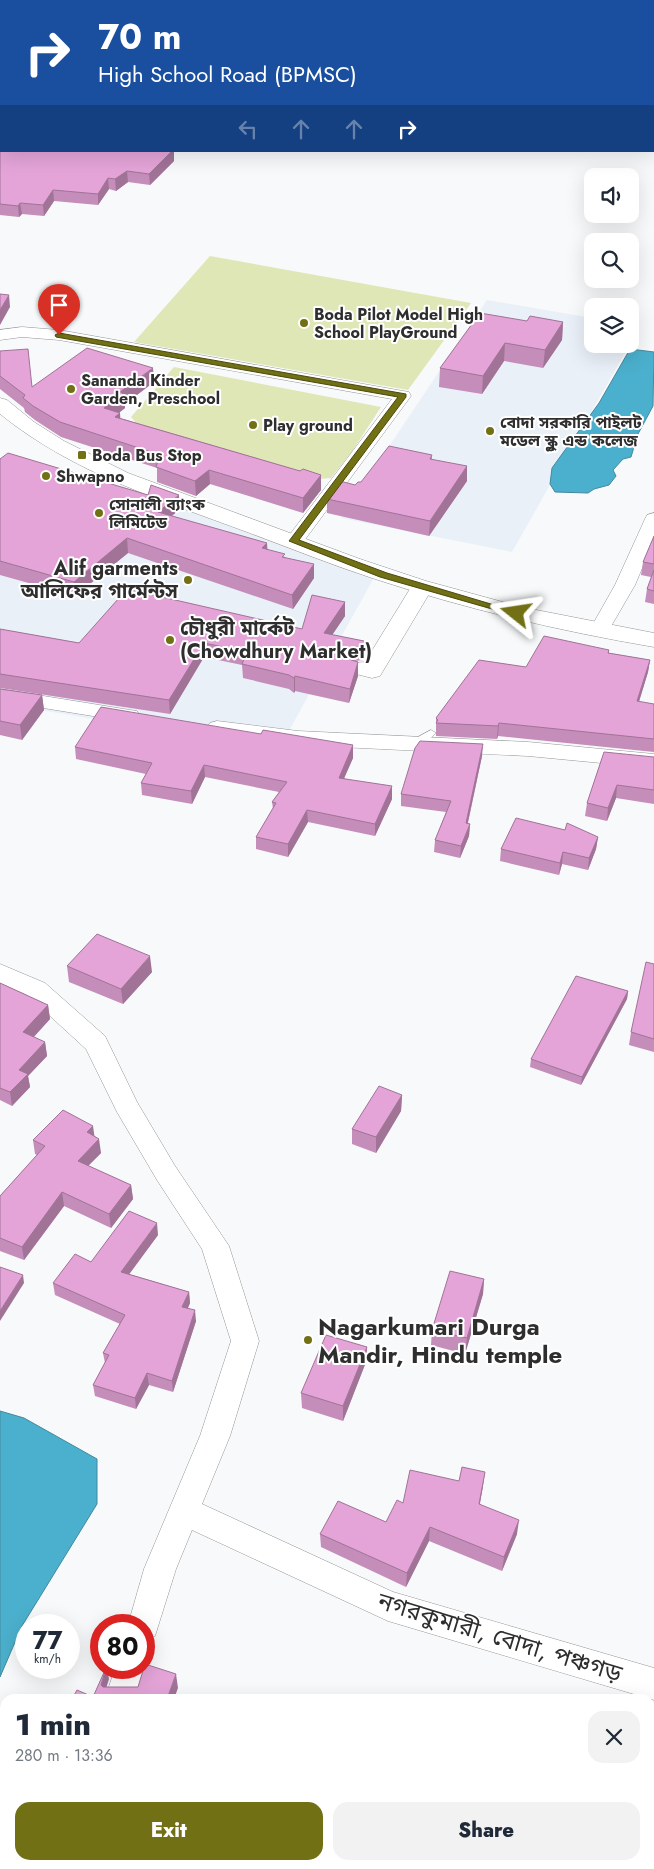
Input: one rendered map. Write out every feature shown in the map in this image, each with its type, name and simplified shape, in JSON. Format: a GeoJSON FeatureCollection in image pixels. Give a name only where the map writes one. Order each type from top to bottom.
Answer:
{"type":"FeatureCollection","features":[{"type":"Feature","properties":{"kind":"main road"},"geometry":{"type":"LineString","coordinates":[[0,404],[33,432],[65,451],[158,493],[384,575],[504,610],[599,631],[654,640]]}},
{"type":"Feature","properties":{"kind":"main road"},"geometry":{"type":"LineString","coordinates":[[360,668],[372,671],[421,589]]}},
{"type":"Feature","properties":{"kind":"street"},"geometry":{"type":"LineString","coordinates":[[0,335],[22,332],[59,335],[404,396],[294,541]]}},
{"type":"Feature","properties":{"kind":"street"},"geometry":{"type":"LineString","coordinates":[[599,631],[625,585],[654,519]]}},
{"type":"Feature","properties":{"kind":"street"},"geometry":{"type":"LineString","coordinates":[[0,695],[146,719]]}},
{"type":"Feature","properties":{"kind":"street"},"geometry":{"type":"LineString","coordinates":[[193,726],[298,738],[528,748],[654,761]]}},
{"type":"Feature","properties":{"kind":"street"},"geometry":{"type":"LineString","coordinates":[[0,974],[36,989],[96,1043],[126,1105],[166,1173],[215,1246],[245,1341],[216,1436],[160,1569],[147,1614]]}},
{"type":"Feature","properties":{"kind":"street","name":"নগরকুমারী, বোদা, পঞ্চগড়"},"geometry":{"type":"LineString","coordinates":[[184,1511],[388,1606],[654,1684]]}},
{"type":"Feature","properties":{"kind":"street"},"geometry":{"type":"LineString","coordinates":[[123,1694],[128,1679]]}},
{"type":"Feature","properties":{"kind":"lane"},"geometry":{"type":"LineString","coordinates":[[410,743],[423,739],[431,733]]}},
{"type":"Feature","properties":{"kind":"shaded area","name":"বোদা সরকারি পাইলট মডেল স্কুল এন্ড কলেজ"},"geometry":{"type":"Polygon","coordinates":[[[487,300],[584,317],[584,353],[625,353],[512,552],[341,518],[487,300]]]}},
{"type":"Feature","properties":{"kind":"shaded area","name":"চৌধুরী মার্কেট (Chowdhury Market)"},"geometry":{"type":"Polygon","coordinates":[[[184,505],[375,576],[281,745],[187,735],[0,703],[0,559],[184,505]]]}},
{"type":"Feature","properties":{"kind":"green space","name":"Boda Pilot Model High School PlayGround"},"geometry":{"type":"Polygon","coordinates":[[[210,256],[471,303],[408,390],[134,342],[210,256]]]}},
{"type":"Feature","properties":{"kind":"green space","name":"Play ground"},"geometry":{"type":"Polygon","coordinates":[[[174,367],[381,407],[353,450],[331,478],[294,481],[144,432],[131,417],[174,367]]]}},
{"type":"Feature","properties":{"kind":"water"},"geometry":{"type":"Polygon","coordinates":[[[639,350],[654,352],[653,406],[638,434],[631,457],[623,459],[613,470],[616,476],[609,485],[594,489],[588,493],[555,492],[550,484],[552,468],[599,403],[628,353],[639,353],[639,350]]]}},
{"type":"Feature","properties":{"kind":"water"},"geometry":{"type":"Polygon","coordinates":[[[0,1411],[24,1418],[97,1459],[97,1504],[29,1614],[15,1614],[15,1642],[0,1677],[0,1411]]]}},
{"type":"Feature","properties":{"kind":"building"},"geometry":{"type":"Polygon","coordinates":[[[0,152],[171,152],[149,174],[127,171],[115,179],[108,178],[98,194],[53,190],[43,205],[20,203],[18,206],[0,204],[0,152]]]}},
{"type":"Feature","properties":{"kind":"building"},"geometry":{"type":"Polygon","coordinates":[[[0,294],[9,295],[0,310],[0,294]]]}},
{"type":"Feature","properties":{"kind":"building"},"geometry":{"type":"Polygon","coordinates":[[[480,313],[527,321],[530,316],[563,322],[545,350],[505,343],[483,376],[440,368],[480,313]]]}},
{"type":"Feature","properties":{"kind":"building"},"geometry":{"type":"Polygon","coordinates":[[[87,348],[153,368],[120,392],[124,394],[104,408],[120,413],[115,417],[300,471],[303,469],[321,475],[303,498],[209,470],[195,481],[156,467],[160,455],[60,422],[33,406],[23,398],[25,395],[0,376],[0,351],[28,349],[32,387],[87,348]]]}},
{"type":"Feature","properties":{"kind":"building"},"geometry":{"type":"Polygon","coordinates":[[[389,446],[432,455],[430,459],[467,466],[430,521],[327,499],[340,481],[355,485],[361,482],[389,446]]]}},
{"type":"Feature","properties":{"kind":"building"},"geometry":{"type":"Polygon","coordinates":[[[8,453],[148,495],[151,485],[179,495],[158,512],[267,543],[262,548],[285,554],[282,557],[314,564],[292,595],[127,538],[74,582],[0,561],[0,459],[8,453]]]}},
{"type":"Feature","properties":{"kind":"building"},"geometry":{"type":"Polygon","coordinates":[[[654,536],[654,564],[643,562],[654,536]]]}},
{"type":"Feature","properties":{"kind":"building"},"geometry":{"type":"Polygon","coordinates":[[[654,570],[654,591],[647,589],[654,570]]]}},
{"type":"Feature","properties":{"kind":"building"},"geometry":{"type":"Polygon","coordinates":[[[127,589],[302,629],[312,595],[345,602],[324,633],[364,641],[363,646],[352,647],[346,654],[351,660],[358,662],[350,689],[295,676],[294,678],[289,675],[242,664],[247,652],[204,643],[169,700],[0,674],[0,629],[79,643],[127,589]]]}},
{"type":"Feature","properties":{"kind":"building"},"geometry":{"type":"Polygon","coordinates":[[[544,636],[609,650],[608,653],[650,660],[637,701],[654,704],[654,739],[499,723],[498,726],[436,723],[438,720],[436,718],[479,660],[526,667],[544,636]]]}},
{"type":"Feature","properties":{"kind":"building"},"geometry":{"type":"Polygon","coordinates":[[[0,689],[42,695],[20,725],[0,721],[0,689]]]}},
{"type":"Feature","properties":{"kind":"building"},"geometry":{"type":"Polygon","coordinates":[[[101,707],[261,734],[263,730],[353,745],[339,778],[392,786],[375,824],[307,810],[288,844],[256,837],[276,803],[272,802],[287,782],[204,765],[191,791],[141,783],[152,763],[75,747],[101,707]]]}},
{"type":"Feature","properties":{"kind":"building"},"geometry":{"type":"Polygon","coordinates":[[[420,741],[483,744],[466,823],[470,824],[461,846],[435,840],[451,801],[401,794],[415,748],[420,741]]]}},
{"type":"Feature","properties":{"kind":"building"},"geometry":{"type":"Polygon","coordinates":[[[604,752],[654,757],[654,790],[617,785],[608,808],[587,803],[604,752]]]}},
{"type":"Feature","properties":{"kind":"building"},"geometry":{"type":"Polygon","coordinates":[[[516,818],[565,830],[567,823],[598,837],[589,858],[563,852],[560,863],[501,849],[516,818]]]}},
{"type":"Feature","properties":{"kind":"building"},"geometry":{"type":"Polygon","coordinates":[[[97,934],[150,956],[121,989],[67,966],[97,934]]]}},
{"type":"Feature","properties":{"kind":"building"},"geometry":{"type":"Polygon","coordinates":[[[646,962],[654,964],[654,1039],[631,1032],[646,962]]]}},
{"type":"Feature","properties":{"kind":"building"},"geometry":{"type":"Polygon","coordinates":[[[576,976],[628,991],[582,1077],[531,1059],[576,976]]]}},
{"type":"Feature","properties":{"kind":"building"},"geometry":{"type":"Polygon","coordinates":[[[0,983],[48,1005],[23,1032],[45,1042],[19,1070],[28,1074],[10,1092],[0,1088],[0,983]]]}},
{"type":"Feature","properties":{"kind":"building"},"geometry":{"type":"Polygon","coordinates":[[[379,1086],[402,1095],[376,1137],[352,1129],[379,1086]]]}},
{"type":"Feature","properties":{"kind":"building"},"geometry":{"type":"Polygon","coordinates":[[[63,1110],[93,1126],[87,1132],[99,1139],[78,1161],[131,1185],[109,1214],[62,1192],[22,1247],[0,1238],[0,1196],[45,1146],[33,1140],[63,1110]]]}},
{"type":"Feature","properties":{"kind":"building"},"geometry":{"type":"Polygon","coordinates":[[[129,1211],[157,1223],[121,1272],[189,1292],[182,1307],[195,1310],[172,1381],[147,1373],[135,1398],[93,1385],[109,1355],[103,1353],[125,1315],[53,1283],[75,1254],[91,1262],[129,1211]]]}},
{"type":"Feature","properties":{"kind":"building"},"geometry":{"type":"Polygon","coordinates":[[[0,1267],[23,1275],[0,1311],[0,1267]]]}},
{"type":"Feature","properties":{"kind":"building"},"geometry":{"type":"Polygon","coordinates":[[[450,1271],[484,1279],[467,1338],[432,1330],[450,1271]]]}},
{"type":"Feature","properties":{"kind":"building"},"geometry":{"type":"Polygon","coordinates":[[[326,1335],[367,1347],[343,1406],[301,1393],[326,1335]]]}},
{"type":"Feature","properties":{"kind":"building"},"geometry":{"type":"Polygon","coordinates":[[[462,1467],[485,1472],[479,1504],[519,1520],[504,1557],[430,1527],[407,1573],[320,1534],[338,1501],[386,1522],[397,1500],[403,1503],[410,1470],[459,1481],[462,1467]]]}},
{"type":"Feature","properties":{"kind":"building"},"geometry":{"type":"Polygon","coordinates":[[[155,1667],[176,1674],[169,1694],[94,1694],[101,1679],[103,1679],[101,1685],[103,1687],[138,1687],[140,1679],[155,1679],[155,1667]]]}},
{"type":"Feature","properties":{"kind":"building"},"geometry":{"type":"Polygon","coordinates":[[[77,1690],[86,1694],[75,1694],[77,1690]]]}},
{"type":"Feature","properties":{"kind":"place","name":"Boda Pilot Model High School PlayGround"},"geometry":{"type":"Point","coordinates":[304,323]}},
{"type":"Feature","properties":{"kind":"place","name":"Sananda Kinder Garden, Preschool"},"geometry":{"type":"Point","coordinates":[71,389]}},
{"type":"Feature","properties":{"kind":"place","name":"Play ground"},"geometry":{"type":"Point","coordinates":[253,425]}},
{"type":"Feature","properties":{"kind":"place","name":"বোদা সরকারি পাইলট মডেল স্কুল এন্ড কলেজ"},"geometry":{"type":"Point","coordinates":[490,431]}},
{"type":"Feature","properties":{"kind":"place","name":"Boda Bus Stop"},"geometry":{"type":"Point","coordinates":[82,455]}},
{"type":"Feature","properties":{"kind":"place","name":"Shwapno"},"geometry":{"type":"Point","coordinates":[46,476]}},
{"type":"Feature","properties":{"kind":"place","name":"সোনালী ব্যাংক লিমিটেড"},"geometry":{"type":"Point","coordinates":[99,513]}},
{"type":"Feature","properties":{"kind":"place","name":"Alif garments আলিফের গার্মেন্টস"},"geometry":{"type":"Point","coordinates":[188,580]}},
{"type":"Feature","properties":{"kind":"place","name":"চৌধুরী মার্কেট (Chowdhury Market)"},"geometry":{"type":"Point","coordinates":[170,640]}},
{"type":"Feature","properties":{"kind":"place","name":"Nagarkumari Durga Mandir, Hindu temple"},"geometry":{"type":"Point","coordinates":[308,1340]}},
{"type":"Feature","properties":{"kind":"route"},"geometry":{"type":"LineString","coordinates":[[59,335],[404,396],[294,541],[384,575],[516,613]]}}]}
